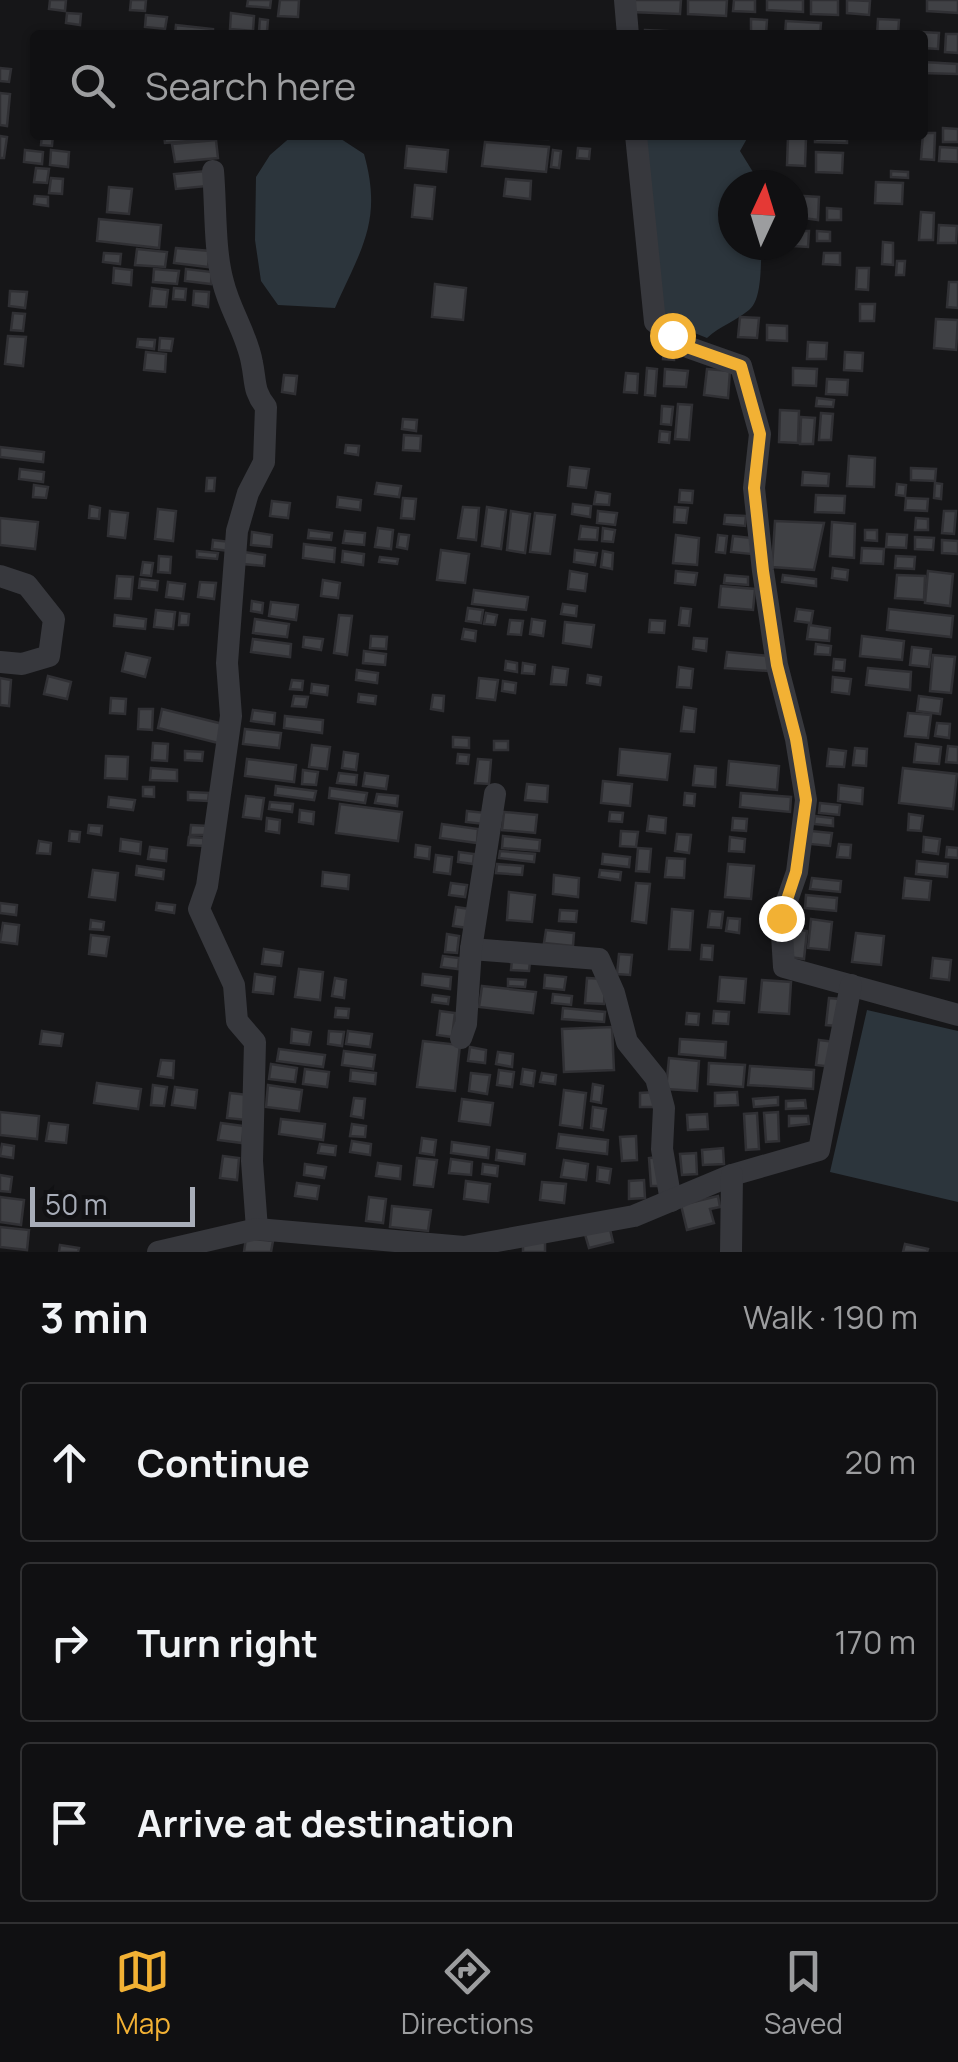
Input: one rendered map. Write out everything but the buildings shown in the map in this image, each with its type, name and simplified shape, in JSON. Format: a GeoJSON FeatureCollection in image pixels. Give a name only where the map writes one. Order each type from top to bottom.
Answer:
{"type":"FeatureCollection","features":[{"type":"Feature","properties":{"kind":"street"},"geometry":{"type":"LineString","coordinates":[[625,0],[628,30]]}},
{"type":"Feature","properties":{"kind":"street"},"geometry":{"type":"LineString","coordinates":[[637,140],[655,322],[690,348],[741,366],[760,434],[754,488],[763,571],[777,665],[796,739],[806,800],[796,872],[781,918],[784,967],[958,1015]]}},
{"type":"Feature","properties":{"kind":"street"},"geometry":{"type":"LineString","coordinates":[[213,171],[222,280],[242,324],[241,334],[252,361],[254,392],[266,406],[264,462],[248,493],[237,532],[228,663],[232,716],[208,886],[199,909],[234,985],[238,1021],[255,1042],[252,1162],[257,1229]]}},
{"type":"Feature","properties":{"kind":"street"},"geometry":{"type":"LineString","coordinates":[[0,576],[27,586],[54,619],[49,656],[22,664],[0,662]]}},
{"type":"Feature","properties":{"kind":"street"},"geometry":{"type":"LineString","coordinates":[[461,1038],[466,1024],[471,949],[495,794]]}},
{"type":"Feature","properties":{"kind":"street"},"geometry":{"type":"LineString","coordinates":[[471,949],[599,959],[614,992],[627,1042],[656,1078],[664,1108],[662,1149],[671,1200]]}},
{"type":"Feature","properties":{"kind":"street"},"geometry":{"type":"LineString","coordinates":[[158,1252],[228,1244],[257,1229],[464,1247],[634,1216],[732,1176],[819,1150],[851,985]]}},
{"type":"Feature","properties":{"kind":"street"},"geometry":{"type":"LineString","coordinates":[[731,1252],[732,1176]]}},
{"type":"Feature","properties":{"kind":"shaded area"},"geometry":{"type":"Polygon","coordinates":[[[287,140],[343,140],[364,154],[370,217],[361,251],[335,308],[278,305],[261,281],[255,240],[256,177],[270,155],[287,140]]]}},
{"type":"Feature","properties":{"kind":"shaded area"},"geometry":{"type":"Polygon","coordinates":[[[644,140],[746,140],[740,151],[752,170],[718,170],[718,260],[761,260],[759,289],[749,310],[707,338],[659,313],[644,140]]]}},
{"type":"Feature","properties":{"kind":"shaded area"},"geometry":{"type":"Polygon","coordinates":[[[867,1010],[958,1031],[958,1202],[830,1172],[867,1010]]]}},
{"type":"Feature","properties":{"kind":"route"},"geometry":{"type":"LineString","coordinates":[[672,335],[690,348],[741,366],[760,434],[754,488],[763,571],[777,665],[796,739],[806,800],[796,872],[781,918]]}}]}
